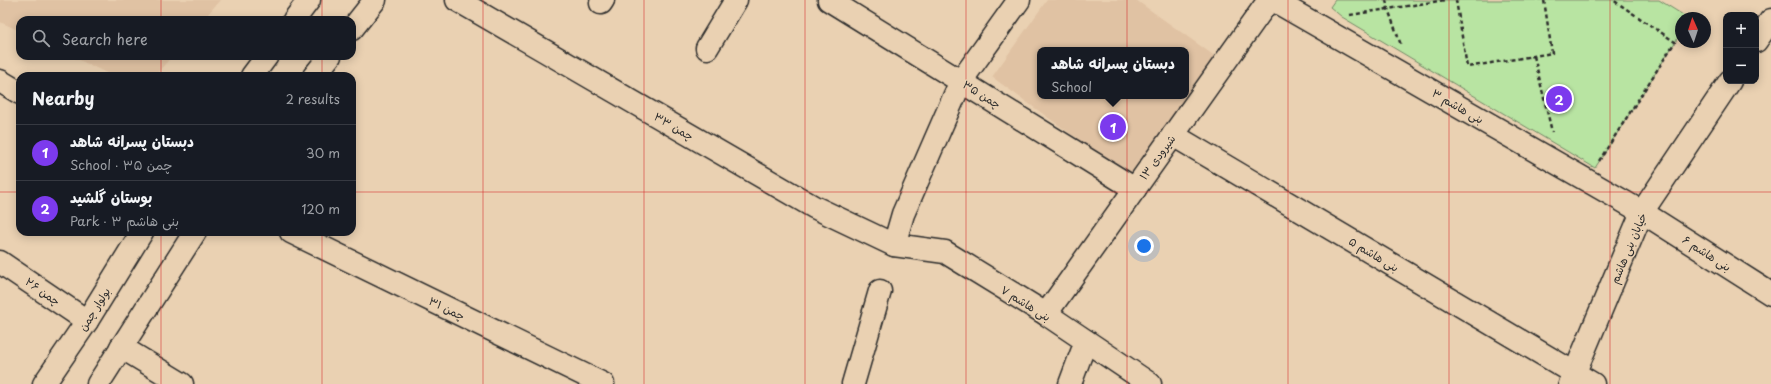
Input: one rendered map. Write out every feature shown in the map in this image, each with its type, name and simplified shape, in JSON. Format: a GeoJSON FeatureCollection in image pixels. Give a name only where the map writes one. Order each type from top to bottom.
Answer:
{"type":"FeatureCollection","features":[{"type":"Feature","properties":{"kind":"street"},"geometry":{"type":"LineString","coordinates":[[297,16],[309,0]]}},
{"type":"Feature","properties":{"kind":"street"},"geometry":{"type":"LineString","coordinates":[[356,24],[375,0]]}},
{"type":"Feature","properties":{"kind":"street","name":"چمن ۳۳"},"geometry":{"type":"LineString","coordinates":[[457,0],[814,207],[894,245]]}},
{"type":"Feature","properties":{"kind":"street"},"geometry":{"type":"LineString","coordinates":[[707,48],[736,0]]}},
{"type":"Feature","properties":{"kind":"street","name":"چمن ۳۵"},"geometry":{"type":"LineString","coordinates":[[829,0],[1134,189]]}},
{"type":"Feature","properties":{"kind":"street"},"geometry":{"type":"LineString","coordinates":[[894,245],[903,214],[960,81],[1019,0]]}},
{"type":"Feature","properties":{"kind":"street","name":"شیرودی ۱۳"},"geometry":{"type":"LineString","coordinates":[[1046,314],[1269,0]]}},
{"type":"Feature","properties":{"kind":"street","name":"بنی هاشم ۳"},"geometry":{"type":"LineString","coordinates":[[1273,0],[1642,212]]}},
{"type":"Feature","properties":{"kind":"street"},"geometry":{"type":"LineString","coordinates":[[1759,37],[1771,20]]}},
{"type":"Feature","properties":{"kind":"street"},"geometry":{"type":"LineString","coordinates":[[1759,43],[1771,50]]}},
{"type":"Feature","properties":{"kind":"street"},"geometry":{"type":"LineString","coordinates":[[255,72],[264,60]]}},
{"type":"Feature","properties":{"kind":"street"},"geometry":{"type":"LineString","coordinates":[[317,72],[327,60]]}},
{"type":"Feature","properties":{"kind":"street"},"geometry":{"type":"LineString","coordinates":[[0,81],[16,91]]}},
{"type":"Feature","properties":{"kind":"street","name":"خیابان بنی هاشم"},"geometry":{"type":"LineString","coordinates":[[1579,380],[1642,212],[1728,84]]}},
{"type":"Feature","properties":{"kind":"street","name":"بنی هاشم ۵"},"geometry":{"type":"LineString","coordinates":[[1173,135],[1579,380]]}},
{"type":"Feature","properties":{"kind":"street","name":"بنی هاشم ۶"},"geometry":{"type":"LineString","coordinates":[[1642,212],[1771,294]]}},
{"type":"Feature","properties":{"kind":"street","name":"بولوار چمن"},"geometry":{"type":"LineString","coordinates":[[44,384],[87,321],[140,236]]}},
{"type":"Feature","properties":{"kind":"street"},"geometry":{"type":"LineString","coordinates":[[98,384],[192,236]]}},
{"type":"Feature","properties":{"kind":"street","name":"چمن ۳۱"},"geometry":{"type":"LineString","coordinates":[[298,236],[603,384]]}},
{"type":"Feature","properties":{"kind":"street","name":"بنی هاشم ۷"},"geometry":{"type":"LineString","coordinates":[[894,245],[945,252],[1046,314],[1150,384]]}},
{"type":"Feature","properties":{"kind":"street","name":"چمن ۲۶"},"geometry":{"type":"LineString","coordinates":[[0,262],[87,321]]}},
{"type":"Feature","properties":{"kind":"street"},"geometry":{"type":"LineString","coordinates":[[853,384],[880,291]]}},
{"type":"Feature","properties":{"kind":"street"},"geometry":{"type":"LineString","coordinates":[[1070,384],[1086,341]]}},
{"type":"Feature","properties":{"kind":"street"},"geometry":{"type":"LineString","coordinates":[[121,347],[182,384]]}},
{"type":"Feature","properties":{"kind":"path"},"geometry":{"type":"LineString","coordinates":[[1386,0],[1405,55],[1395,70]]}},
{"type":"Feature","properties":{"kind":"path"},"geometry":{"type":"LineString","coordinates":[[1331,34],[1342,17],[1445,0]]}},
{"type":"Feature","properties":{"kind":"path"},"geometry":{"type":"LineString","coordinates":[[1456,0],[1467,67],[1552,53],[1544,0]]}},
{"type":"Feature","properties":{"kind":"path"},"geometry":{"type":"LineString","coordinates":[[1599,161],[1675,42],[1613,0]]}},
{"type":"Feature","properties":{"kind":"path"},"geometry":{"type":"LineString","coordinates":[[1534,56],[1554,144],[1548,158]]}},
{"type":"Feature","properties":{"kind":"shaded area"},"geometry":{"type":"Polygon","coordinates":[[[0,0],[220,0],[206,16],[16,16],[16,29],[0,22],[0,0]]]}},
{"type":"Feature","properties":{"kind":"shaded area"},"geometry":{"type":"Polygon","coordinates":[[[1047,0],[1136,0],[1216,57],[1189,94],[1189,47],[1037,47],[1037,99],[1185,99],[1129,176],[992,77],[1047,0]]]}},
{"type":"Feature","properties":{"kind":"shaded area"},"geometry":{"type":"Polygon","coordinates":[[[79,60],[169,60],[158,72],[105,72],[79,60]]]}},
{"type":"Feature","properties":{"kind":"green space"},"geometry":{"type":"Polygon","coordinates":[[[1335,0],[1659,0],[1678,12],[1675,12],[1675,42],[1595,168],[1342,17],[1330,7],[1335,0]]]}},
{"type":"Feature","properties":{"kind":"place","name":"بوستان گلشید"},"geometry":{"type":"Point","coordinates":[1559,99]}},
{"type":"Feature","properties":{"kind":"place","name":"دبستان پسرانه شاهد"},"geometry":{"type":"Point","coordinates":[1113,127]}}]}
